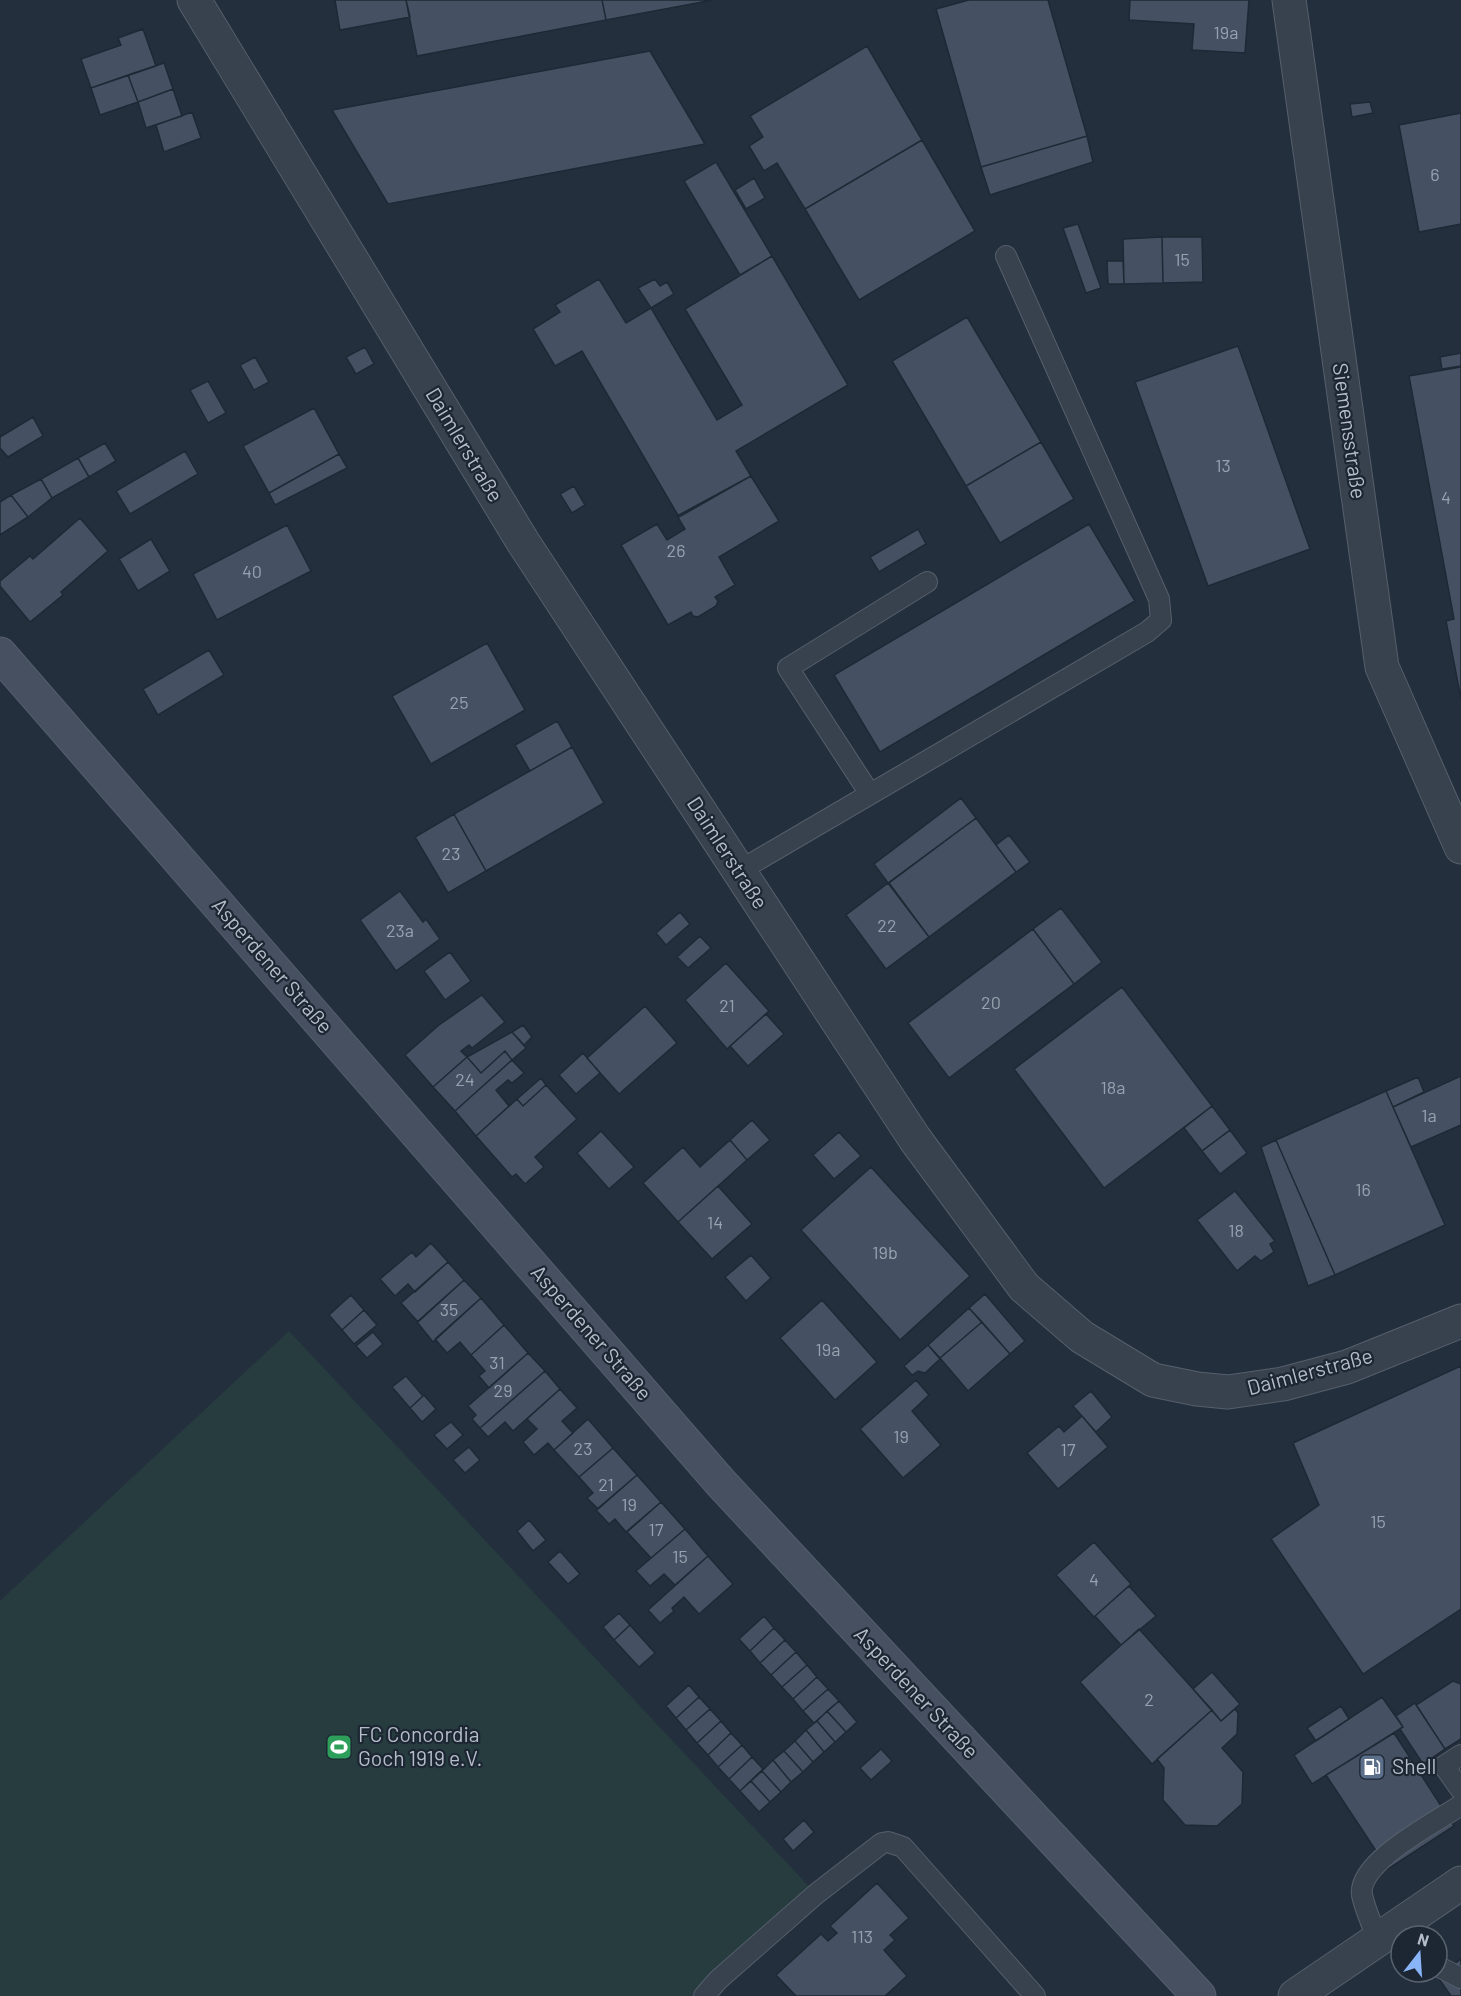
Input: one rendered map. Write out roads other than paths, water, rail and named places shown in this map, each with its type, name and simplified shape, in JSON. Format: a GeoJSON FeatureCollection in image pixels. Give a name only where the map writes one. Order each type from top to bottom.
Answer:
{"type":"FeatureCollection","features":[{"type":"Feature","properties":{"kind":"main road","name":"Asperdener Straße"},"geometry":{"type":"LineString","coordinates":[[0,654],[721,1483],[1199,1996]]}},
{"type":"Feature","properties":{"kind":"street","name":"Daimlerstraße"},"geometry":{"type":"LineString","coordinates":[[194,0],[523,542],[915,1140],[1024,1287],[1082,1337],[1153,1380],[1197,1389],[1228,1392],[1283,1384],[1347,1367],[1461,1321]]}},
{"type":"Feature","properties":{"kind":"street","name":"Siemensstraße"},"geometry":{"type":"LineString","coordinates":[[1289,0],[1382,667],[1461,847]]}},
{"type":"Feature","properties":{"kind":"street"},"geometry":{"type":"LineString","coordinates":[[1419,1924],[1461,1883]]}},
{"type":"Feature","properties":{"kind":"street"},"geometry":{"type":"LineString","coordinates":[[1295,1996],[1377,1940],[1389,1936]]}},
{"type":"Feature","properties":{"kind":"lane"},"geometry":{"type":"LineString","coordinates":[[739,871],[1147,632],[1161,620],[1159,599],[1006,256]]}},
{"type":"Feature","properties":{"kind":"lane"},"geometry":{"type":"LineString","coordinates":[[870,794],[788,668],[927,582]]}},
{"type":"Feature","properties":{"kind":"lane"},"geometry":{"type":"LineString","coordinates":[[1461,1755],[1444,1767],[1461,1790]]}},
{"type":"Feature","properties":{"kind":"lane"},"geometry":{"type":"LineString","coordinates":[[1377,1940],[1362,1894],[1366,1875],[1382,1856],[1461,1805]]}},
{"type":"Feature","properties":{"kind":"lane"},"geometry":{"type":"LineString","coordinates":[[704,1996],[718,1980],[816,1894],[882,1843],[888,1842],[903,1847],[1035,1996]]}},
{"type":"Feature","properties":{"kind":"place","name":"FC Concordia Goch 1919 e.V."},"geometry":{"type":"Point","coordinates":[339,1747]}},
{"type":"Feature","properties":{"kind":"place","name":"Shell"},"geometry":{"type":"Point","coordinates":[1372,1767]}}]}
